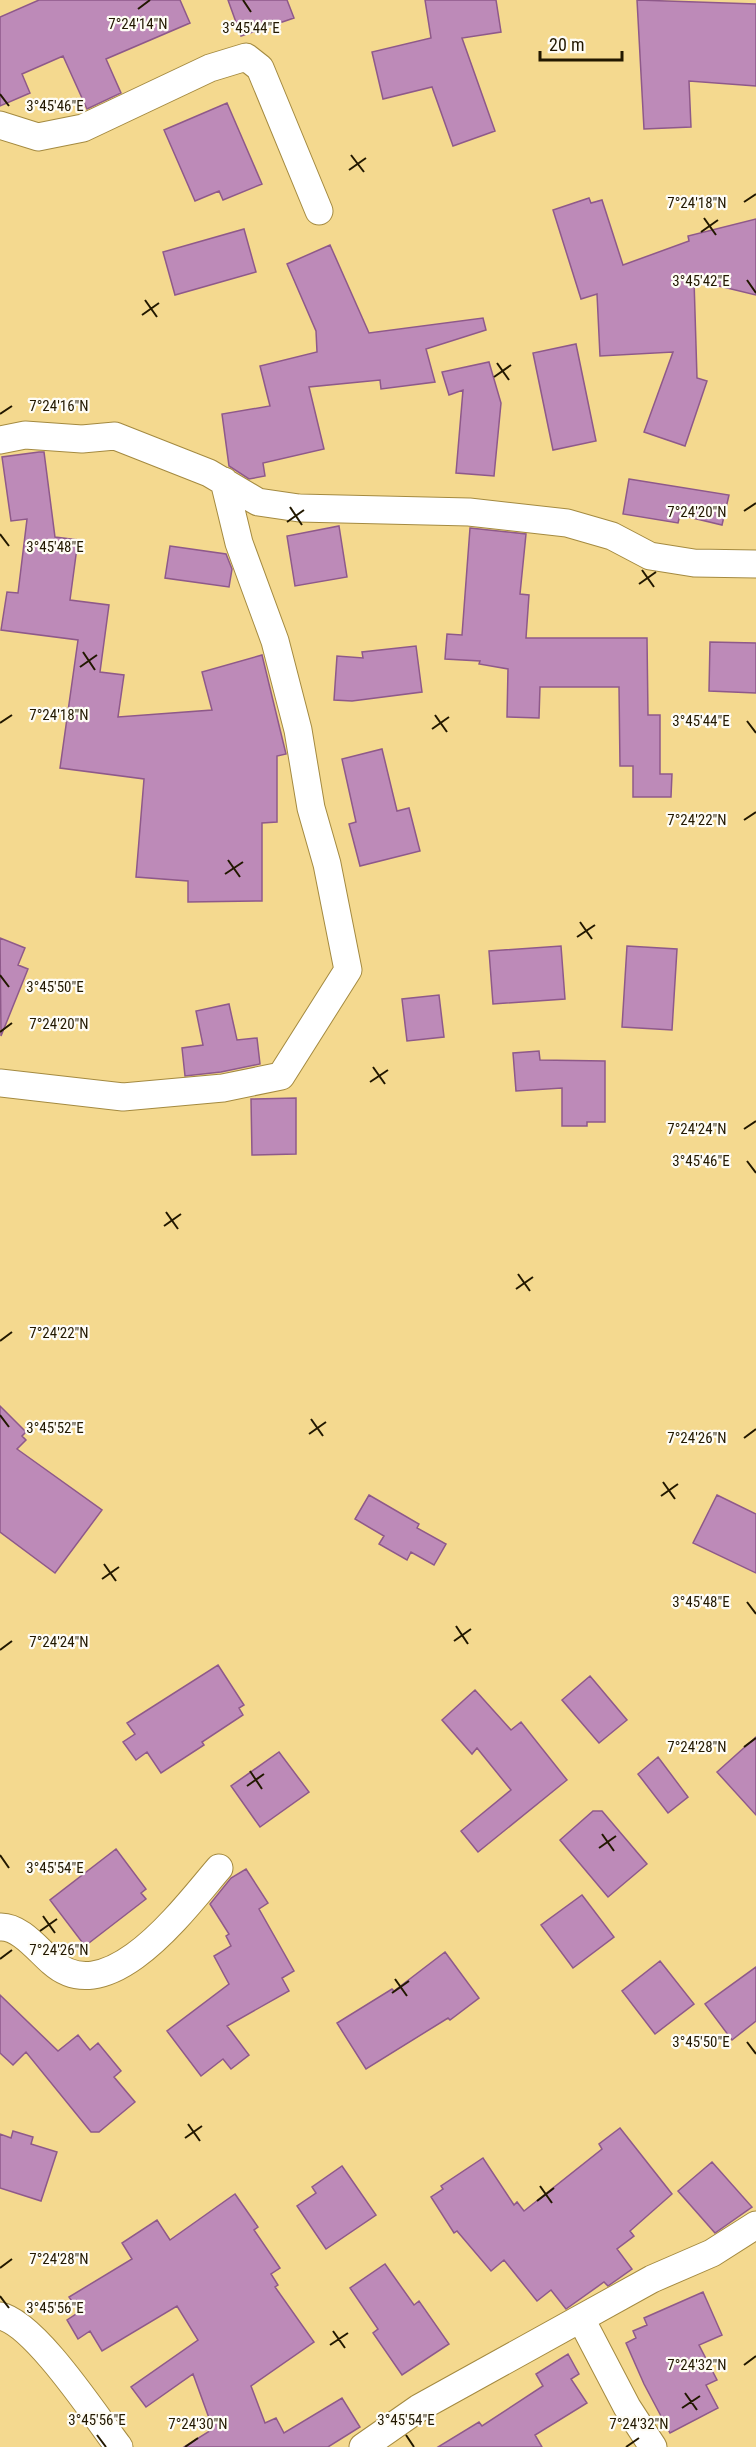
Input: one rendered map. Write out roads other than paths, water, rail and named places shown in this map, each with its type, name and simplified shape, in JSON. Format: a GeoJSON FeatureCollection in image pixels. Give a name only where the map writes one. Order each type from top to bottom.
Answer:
{"type":"FeatureCollection","features":[{"type":"Feature","properties":{"kind":"street"},"geometry":{"type":"LineString","coordinates":[[0,124],[38,137],[83,128],[210,68],[246,57],[260,68],[319,211]]}},
{"type":"Feature","properties":{"kind":"street"},"geometry":{"type":"LineString","coordinates":[[0,440],[25,435],[82,439],[115,436],[209,473],[258,502],[299,508],[469,512],[567,523],[612,536],[650,556],[694,563],[756,564]]}},
{"type":"Feature","properties":{"kind":"street"},"geometry":{"type":"LineString","coordinates":[[0,1083],[123,1097],[224,1088],[281,1076],[348,970],[327,864],[311,808],[298,730],[278,652],[257,587],[239,543],[224,482]]}},
{"type":"Feature","properties":{"kind":"street"},"geometry":{"type":"LineString","coordinates":[[0,1927],[15,1930],[56,1966],[70,1975],[91,1976],[111,1970],[155,1942],[219,1868]]}},
{"type":"Feature","properties":{"kind":"street"},"geometry":{"type":"LineString","coordinates":[[363,2447],[419,2409],[652,2279],[712,2253],[756,2225]]}},
{"type":"Feature","properties":{"kind":"street"},"geometry":{"type":"LineString","coordinates":[[0,2316],[9,2317],[46,2350],[119,2447]]}},
{"type":"Feature","properties":{"kind":"street"},"geometry":{"type":"LineString","coordinates":[[581,2319],[627,2408],[653,2447]]}}]}
